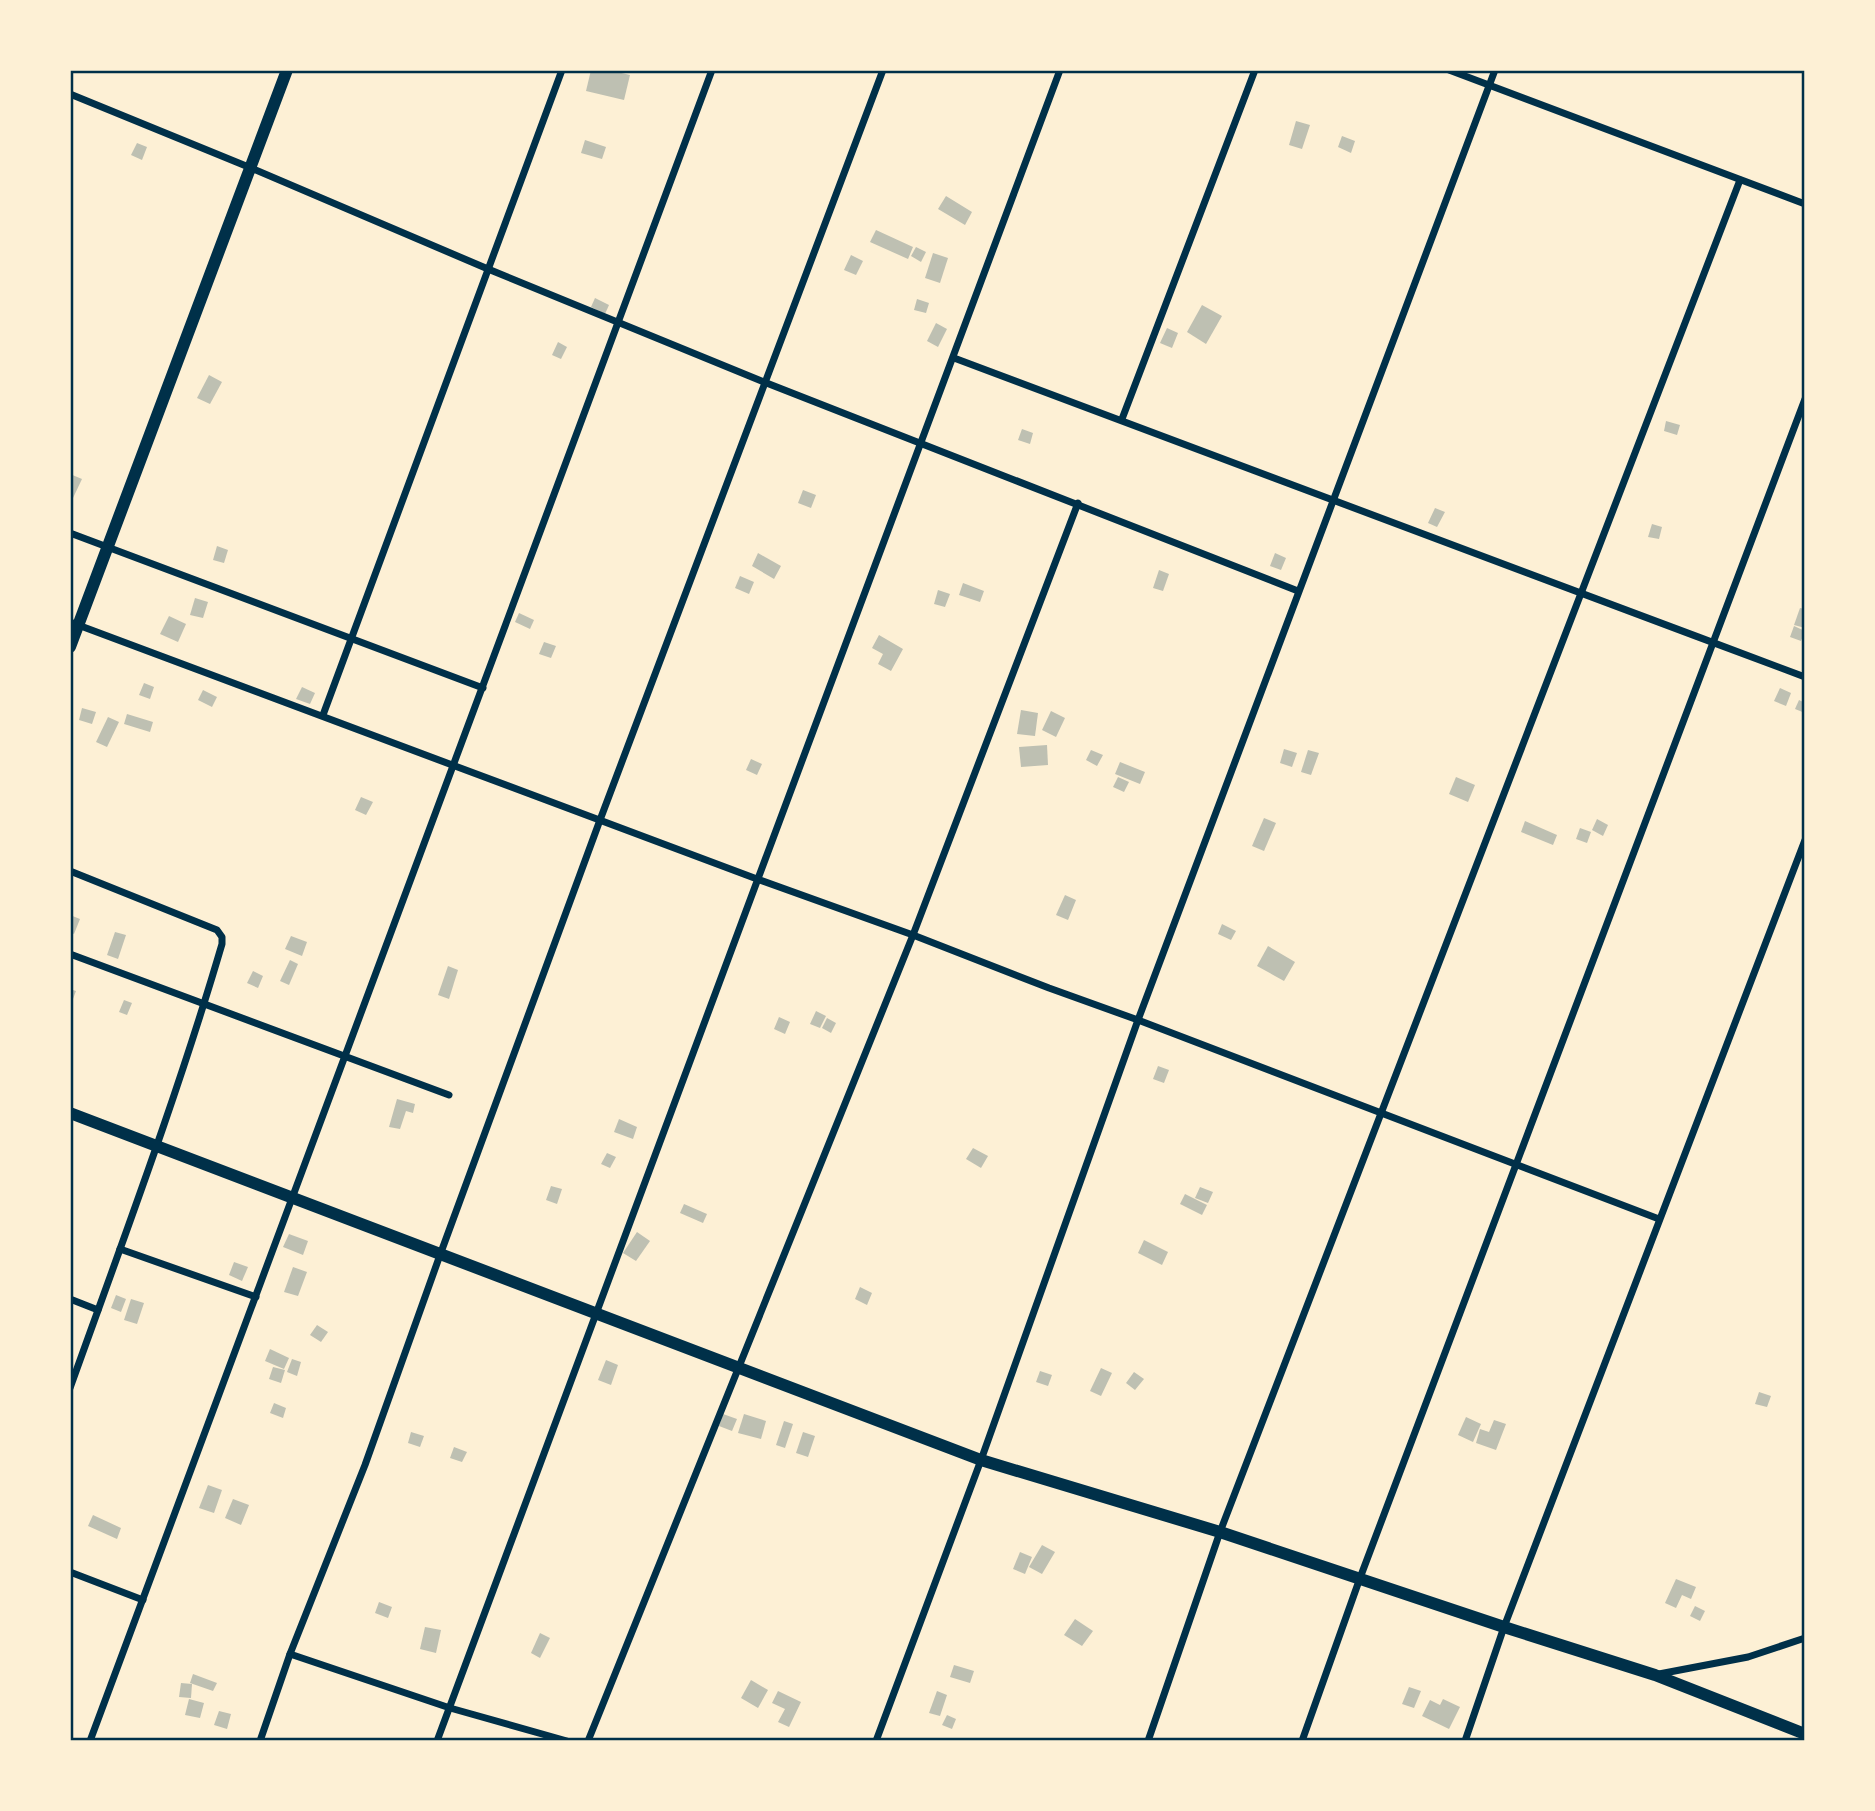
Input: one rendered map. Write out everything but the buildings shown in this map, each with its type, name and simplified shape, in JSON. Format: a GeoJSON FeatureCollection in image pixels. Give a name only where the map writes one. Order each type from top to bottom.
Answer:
{"type":"FeatureCollection","features":[{"type":"Feature","properties":{"kind":"street"},"geometry":{"type":"LineString","coordinates":[[70,647],[74,623],[108,547],[287,70]]}},
{"type":"Feature","properties":{"kind":"street"},"geometry":{"type":"LineString","coordinates":[[323,715],[562,70]]}},
{"type":"Feature","properties":{"kind":"street"},"geometry":{"type":"LineString","coordinates":[[90,1741],[712,70]]}},
{"type":"Feature","properties":{"kind":"street"},"geometry":{"type":"LineString","coordinates":[[260,1741],[290,1654],[365,1465],[600,820],[883,70]]}},
{"type":"Feature","properties":{"kind":"street"},"geometry":{"type":"LineString","coordinates":[[437,1741],[1060,70]]}},
{"type":"Feature","properties":{"kind":"street"},"geometry":{"type":"LineString","coordinates":[[1122,419],[1255,70]]}},
{"type":"Feature","properties":{"kind":"street"},"geometry":{"type":"LineString","coordinates":[[1449,70],[1805,204]]}},
{"type":"Feature","properties":{"kind":"street"},"geometry":{"type":"LineString","coordinates":[[876,1741],[981,1460],[1138,1020],[1495,70]]}},
{"type":"Feature","properties":{"kind":"street"},"geometry":{"type":"LineString","coordinates":[[70,94],[764,382],[1298,591]]}},
{"type":"Feature","properties":{"kind":"street"},"geometry":{"type":"LineString","coordinates":[[1148,1741],[1220,1532],[1740,180]]}},
{"type":"Feature","properties":{"kind":"street"},"geometry":{"type":"LineString","coordinates":[[954,358],[1805,677]]}},
{"type":"Feature","properties":{"kind":"street"},"geometry":{"type":"LineString","coordinates":[[1302,1741],[1360,1577],[1805,399]]}},
{"type":"Feature","properties":{"kind":"street"},"geometry":{"type":"LineString","coordinates":[[588,1741],[913,935],[1077,503]]}},
{"type":"Feature","properties":{"kind":"street"},"geometry":{"type":"LineString","coordinates":[[70,533],[483,688]]}},
{"type":"Feature","properties":{"kind":"street"},"geometry":{"type":"LineString","coordinates":[[74,623],[913,935],[1659,1219]]}},
{"type":"Feature","properties":{"kind":"street"},"geometry":{"type":"LineString","coordinates":[[1465,1741],[1504,1627],[1805,840]]}},
{"type":"Feature","properties":{"kind":"street"},"geometry":{"type":"LineString","coordinates":[[70,871],[217,930],[222,937],[204,1005],[158,1146],[70,1388]]}},
{"type":"Feature","properties":{"kind":"street"},"geometry":{"type":"LineString","coordinates":[[70,954],[449,1094]]}},
{"type":"Feature","properties":{"kind":"street"},"geometry":{"type":"LineString","coordinates":[[70,1113],[981,1460],[1220,1532],[1655,1675],[1805,1734]]}},
{"type":"Feature","properties":{"kind":"street"},"geometry":{"type":"LineString","coordinates":[[120,1249],[256,1297]]}},
{"type":"Feature","properties":{"kind":"street"},"geometry":{"type":"LineString","coordinates":[[70,1299],[98,1310]]}},
{"type":"Feature","properties":{"kind":"street"},"geometry":{"type":"LineString","coordinates":[[70,1572],[143,1600]]}},
{"type":"Feature","properties":{"kind":"street"},"geometry":{"type":"LineString","coordinates":[[1655,1675],[1748,1657],[1805,1638]]}},
{"type":"Feature","properties":{"kind":"street"},"geometry":{"type":"LineString","coordinates":[[290,1654],[450,1708],[567,1741]]}}]}
